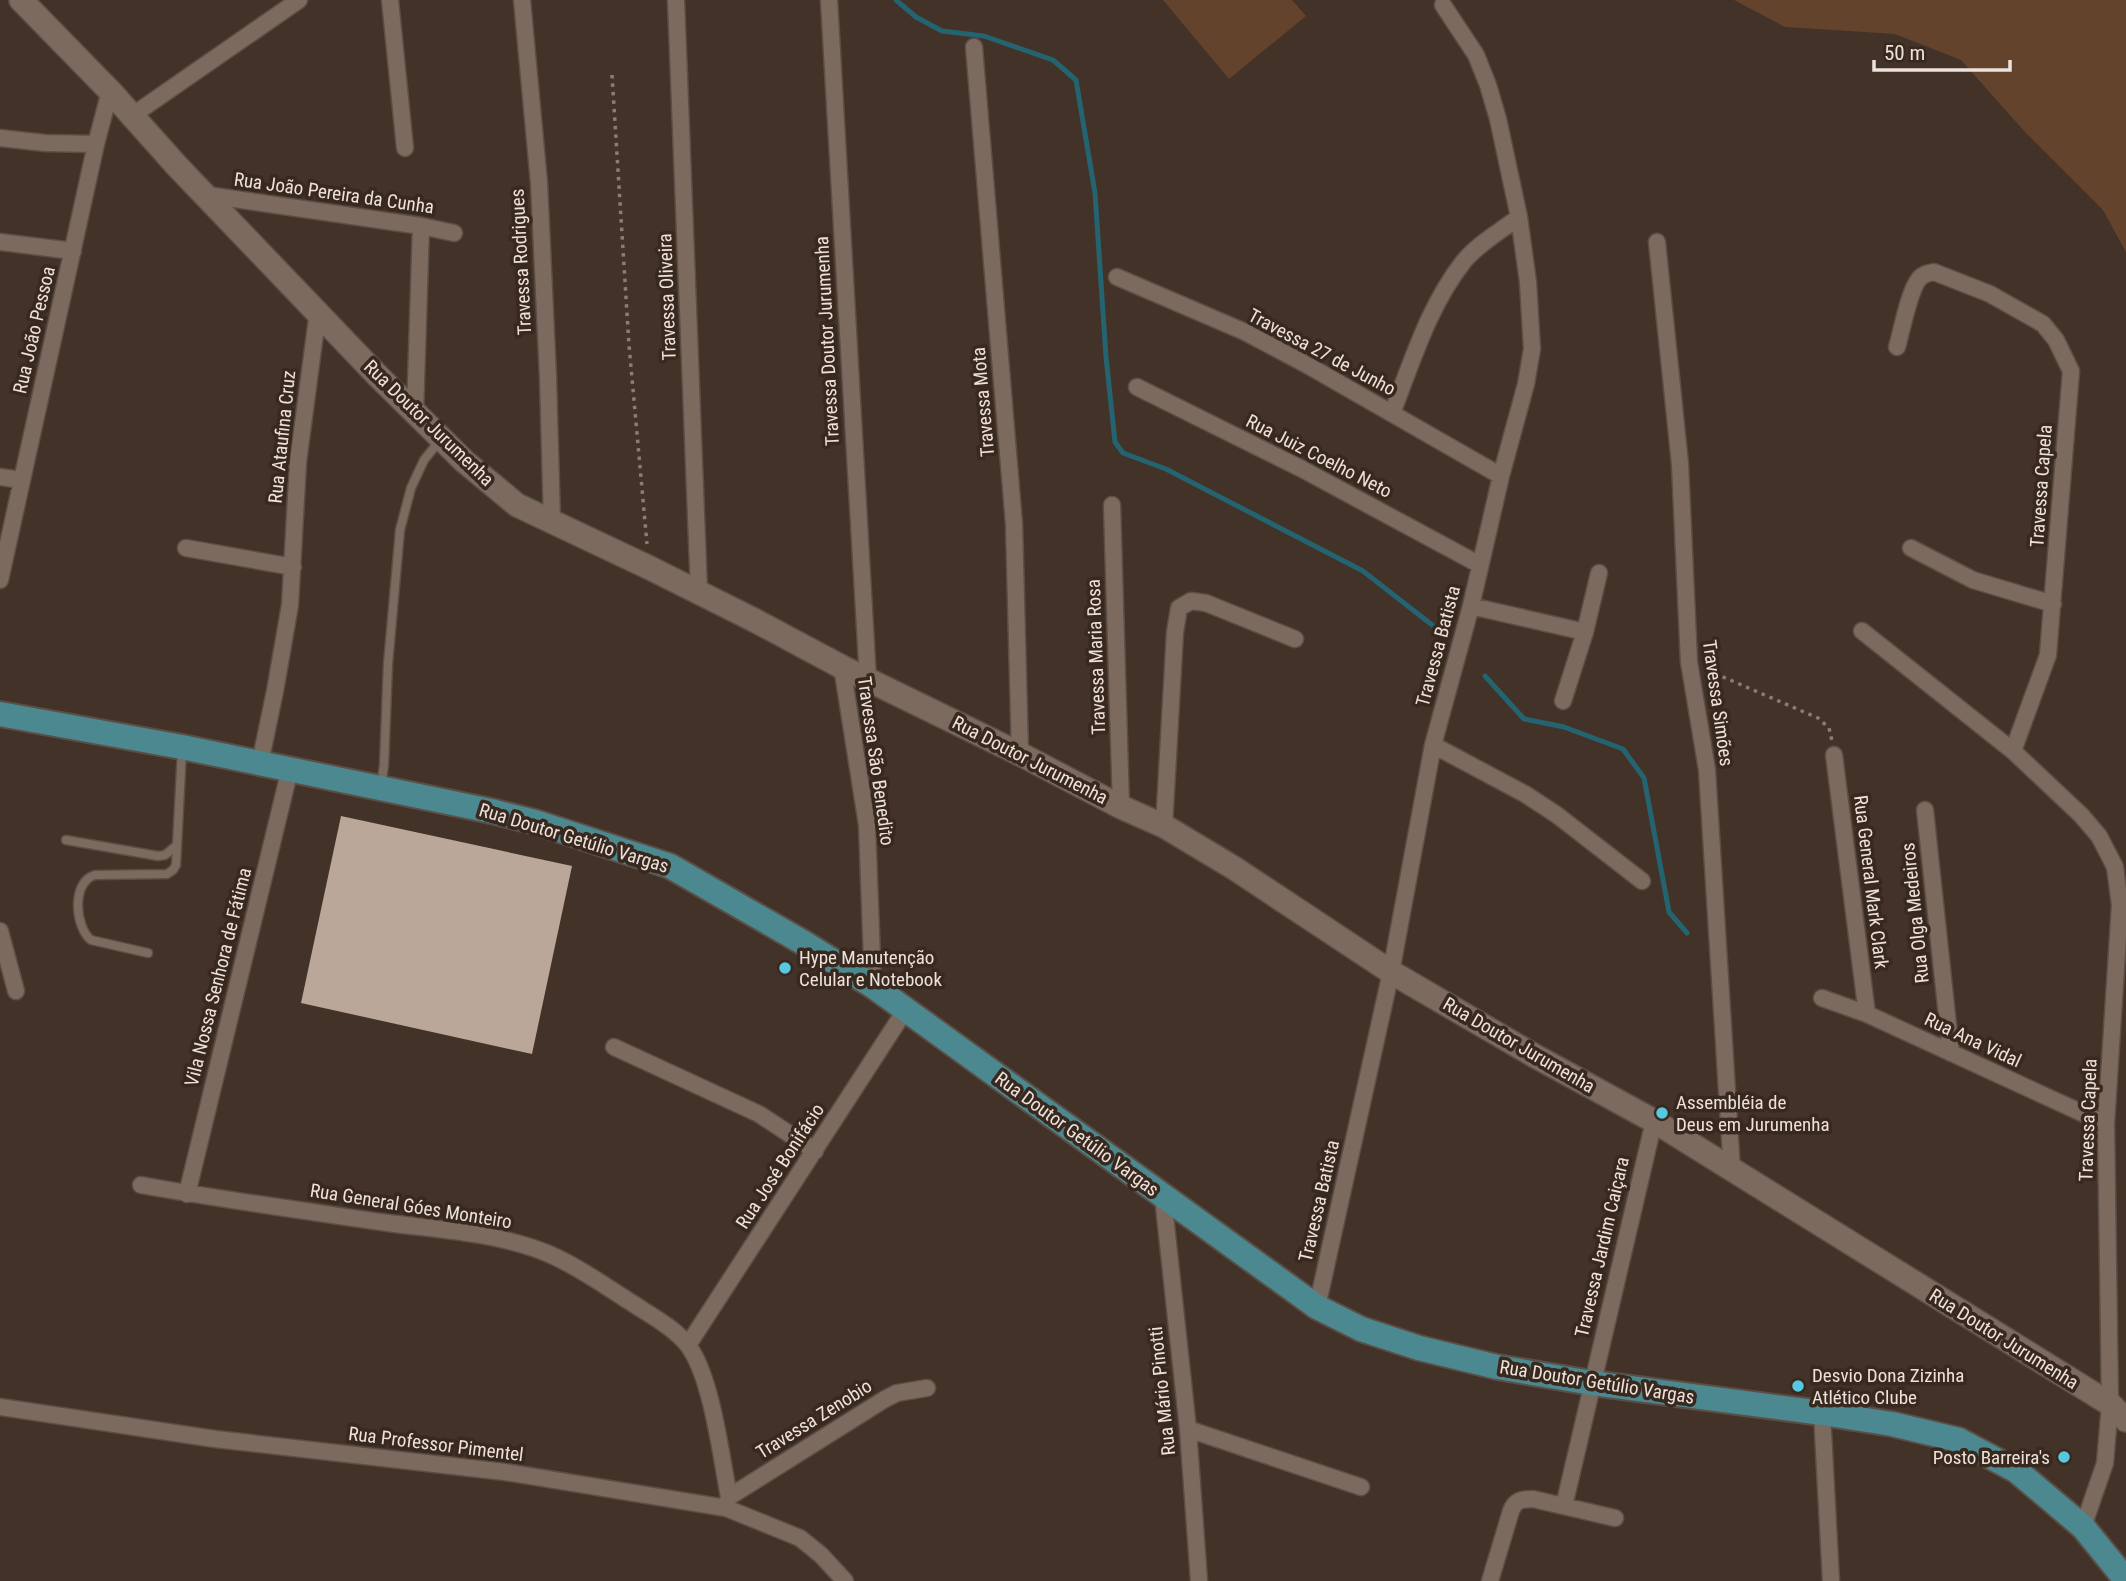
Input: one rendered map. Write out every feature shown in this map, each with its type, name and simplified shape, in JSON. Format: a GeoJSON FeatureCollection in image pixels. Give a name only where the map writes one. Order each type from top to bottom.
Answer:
{"type":"FeatureCollection","features":[{"type":"Feature","properties":{"kind":"main road","name":"Rua Doutor Jurumenha"},"geometry":{"type":"LineString","coordinates":[[21,0],[415,413],[464,461],[517,505],[699,592],[842,667],[1164,826],[1234,868],[1391,972],[1535,1056],[1654,1121],[2118,1412]]}},
{"type":"Feature","properties":{"kind":"main road","name":"Rua Doutor Getúlio Vargas"},"geometry":{"type":"LineString","coordinates":[[0,715],[182,747],[380,787],[535,822],[670,866],[873,986],[1317,1307],[1361,1329],[1419,1348],[1497,1367],[1592,1383],[1892,1424],[1959,1440],[2017,1471],[2083,1527],[2126,1580]]}},
{"type":"Feature","properties":{"kind":"street"},"geometry":{"type":"LineString","coordinates":[[133,115],[299,0]]}},
{"type":"Feature","properties":{"kind":"street"},"geometry":{"type":"LineString","coordinates":[[390,0],[405,148]]}},
{"type":"Feature","properties":{"kind":"street","name":"Travessa Rodrigues"},"geometry":{"type":"LineString","coordinates":[[522,0],[539,183],[552,522]]}},
{"type":"Feature","properties":{"kind":"street","name":"Travessa Oliveira"},"geometry":{"type":"LineString","coordinates":[[676,0],[699,592]]}},
{"type":"Feature","properties":{"kind":"street","name":"Travessa Doutor Jurumenha"},"geometry":{"type":"LineString","coordinates":[[829,0],[868,680]]}},
{"type":"Feature","properties":{"kind":"street","name":"Travessa Batista"},"geometry":{"type":"LineString","coordinates":[[1317,1307],[1391,972],[1433,745],[1471,606],[1501,476],[1526,384],[1532,349],[1528,282],[1519,217],[1498,119],[1476,55],[1443,5]]}},
{"type":"Feature","properties":{"kind":"street","name":"Travessa Mota"},"geometry":{"type":"LineString","coordinates":[[974,47],[1014,524],[1020,754]]}},
{"type":"Feature","properties":{"kind":"street","name":"Rua João Pessoa"},"geometry":{"type":"LineString","coordinates":[[0,580],[6,534],[22,480],[110,91]]}},
{"type":"Feature","properties":{"kind":"street"},"geometry":{"type":"LineString","coordinates":[[0,138],[96,145]]}},
{"type":"Feature","properties":{"kind":"street","name":"Rua João Pereira da Cunha"},"geometry":{"type":"LineString","coordinates":[[207,195],[454,233]]}},
{"type":"Feature","properties":{"kind":"street"},"geometry":{"type":"LineString","coordinates":[[1392,413],[1430,317],[1447,286],[1465,260],[1480,245],[1519,217]]}},
{"type":"Feature","properties":{"kind":"street"},"geometry":{"type":"LineString","coordinates":[[415,413],[421,226]]}},
{"type":"Feature","properties":{"kind":"street"},"geometry":{"type":"LineString","coordinates":[[0,242],[73,251]]}},
{"type":"Feature","properties":{"kind":"street","name":"Travessa Simões"},"geometry":{"type":"LineString","coordinates":[[1657,243],[1680,464],[1689,662],[1707,770],[1732,1171]]}},
{"type":"Feature","properties":{"kind":"street","name":"Travessa Capela"},"geometry":{"type":"LineString","coordinates":[[1897,347],[1918,279],[1925,273],[1934,272],[1990,294],[2043,324],[2056,340],[2071,371],[2048,655],[2013,751]]}},
{"type":"Feature","properties":{"kind":"street","name":"Travessa 27 de Junho"},"geometry":{"type":"LineString","coordinates":[[1117,277],[1245,332],[1501,476]]}},
{"type":"Feature","properties":{"kind":"street","name":"Rua Ataufina Cruz"},"geometry":{"type":"LineString","coordinates":[[260,763],[288,617],[298,462],[318,312]]}},
{"type":"Feature","properties":{"kind":"street","name":"Rua Juiz Coelho Neto"},"geometry":{"type":"LineString","coordinates":[[1137,387],[1302,469],[1480,565]]}},
{"type":"Feature","properties":{"kind":"street"},"geometry":{"type":"LineString","coordinates":[[0,477],[22,480]]}},
{"type":"Feature","properties":{"kind":"street","name":"Travessa Maria Rosa"},"geometry":{"type":"LineString","coordinates":[[1112,505],[1121,807]]}},
{"type":"Feature","properties":{"kind":"street"},"geometry":{"type":"LineString","coordinates":[[186,548],[293,567]]}},
{"type":"Feature","properties":{"kind":"street"},"geometry":{"type":"LineString","coordinates":[[1911,548],[1973,580],[2053,604]]}},
{"type":"Feature","properties":{"kind":"street"},"geometry":{"type":"LineString","coordinates":[[1563,701],[1585,632],[1599,573]]}},
{"type":"Feature","properties":{"kind":"street"},"geometry":{"type":"LineString","coordinates":[[1164,826],[1175,632],[1179,608],[1191,601],[1206,603],[1294,639]]}},
{"type":"Feature","properties":{"kind":"street"},"geometry":{"type":"LineString","coordinates":[[1471,606],[1585,632]]}},
{"type":"Feature","properties":{"kind":"street","name":"Travessa Capela"},"geometry":{"type":"LineString","coordinates":[[1862,631],[2013,751],[2081,815],[2099,836],[2115,867],[2120,905],[2106,1124],[2118,1412],[2105,1463],[2083,1527]]}},
{"type":"Feature","properties":{"kind":"street","name":"Travessa São Benedito"},"geometry":{"type":"LineString","coordinates":[[842,667],[867,825],[873,986]]}},
{"type":"Feature","properties":{"kind":"street"},"geometry":{"type":"LineString","coordinates":[[1433,745],[1525,794],[1557,815],[1642,881]]}},
{"type":"Feature","properties":{"kind":"street","name":"Rua General Mark Clark"},"geometry":{"type":"LineString","coordinates":[[1834,755],[1867,1014]]}},
{"type":"Feature","properties":{"kind":"street","name":"Vila Nossa Senhora de Fátima"},"geometry":{"type":"LineString","coordinates":[[187,1194],[290,769]]}},
{"type":"Feature","properties":{"kind":"street","name":"Rua Olga Medeiros"},"geometry":{"type":"LineString","coordinates":[[1925,810],[1951,1053]]}},
{"type":"Feature","properties":{"kind":"street"},"geometry":{"type":"LineString","coordinates":[[0,932],[16,991]]}},
{"type":"Feature","properties":{"kind":"street","name":"Rua Ana Vidal"},"geometry":{"type":"LineString","coordinates":[[1822,998],[1867,1014],[2106,1124]]}},
{"type":"Feature","properties":{"kind":"street","name":"Rua José Bonifácio"},"geometry":{"type":"LineString","coordinates":[[688,1345],[906,1009]]}},
{"type":"Feature","properties":{"kind":"street"},"geometry":{"type":"LineString","coordinates":[[614,1047],[759,1114],[815,1151]]}},
{"type":"Feature","properties":{"kind":"street","name":"Travessa Jardim Caiçara"},"geometry":{"type":"LineString","coordinates":[[1564,1506],[1654,1121]]}},
{"type":"Feature","properties":{"kind":"street","name":"Rua General Góes Monteiro"},"geometry":{"type":"LineString","coordinates":[[141,1185],[462,1233],[518,1244],[549,1254],[584,1272],[650,1315],[688,1345],[699,1367],[714,1414],[727,1502]]}},
{"type":"Feature","properties":{"kind":"street","name":"Rua Mário Pinotti"},"geometry":{"type":"LineString","coordinates":[[1163,1197],[1188,1429],[1199,1581]]}},
{"type":"Feature","properties":{"kind":"street","name":"Travessa Zenobio"},"geometry":{"type":"LineString","coordinates":[[727,1502],[885,1399],[897,1393],[926,1388]]}},
{"type":"Feature","properties":{"kind":"street","name":"Rua Professor Pimentel"},"geometry":{"type":"LineString","coordinates":[[0,1407],[215,1439],[505,1472],[727,1502],[800,1538],[821,1555],[845,1581]]}},
{"type":"Feature","properties":{"kind":"street"},"geometry":{"type":"LineString","coordinates":[[1822,1413],[1830,1581]]}},
{"type":"Feature","properties":{"kind":"street"},"geometry":{"type":"LineString","coordinates":[[1188,1429],[1362,1487]]}},
{"type":"Feature","properties":{"kind":"street"},"geometry":{"type":"LineString","coordinates":[[1490,1581],[1511,1511],[1517,1502],[1533,1499],[1615,1518]]}},
{"type":"Feature","properties":{"kind":"lane"},"geometry":{"type":"LineString","coordinates":[[380,787],[384,765],[389,651],[400,530],[411,488],[424,460],[441,439]]}},
{"type":"Feature","properties":{"kind":"lane"},"geometry":{"type":"LineString","coordinates":[[148,953],[91,940],[84,934],[78,892],[87,877],[167,874],[176,866],[182,747]]}},
{"type":"Feature","properties":{"kind":"lane"},"geometry":{"type":"LineString","coordinates":[[66,840],[158,856],[165,855],[177,845]]}},
{"type":"Feature","properties":{"kind":"path"},"geometry":{"type":"LineString","coordinates":[[612,75],[633,395],[650,568]]}},
{"type":"Feature","properties":{"kind":"path"},"geometry":{"type":"LineString","coordinates":[[1689,662],[1818,718],[1829,728],[1834,755]]}},
{"type":"Feature","properties":{"kind":"shaded area"},"geometry":{"type":"Polygon","coordinates":[[[1163,0],[1292,0],[1306,16],[1229,79],[1163,0]]]}},
{"type":"Feature","properties":{"kind":"shaded area"},"geometry":{"type":"Polygon","coordinates":[[[1734,0],[2126,0],[2126,252],[2103,210],[2025,132],[1961,60],[1895,34],[1785,27],[1734,0]]]}},
{"type":"Feature","properties":{"kind":"building"},"geometry":{"type":"Polygon","coordinates":[[[341,816],[572,866],[532,1054],[301,1003],[341,816]]]}},
{"type":"Feature","properties":{"kind":"waterway"},"geometry":{"type":"LineString","coordinates":[[896,0],[916,17],[942,31],[984,36],[1053,60],[1076,80],[1095,193],[1106,357],[1115,442],[1123,453],[1166,469],[1363,571],[1436,628]]}},
{"type":"Feature","properties":{"kind":"waterway"},"geometry":{"type":"LineString","coordinates":[[1485,676],[1524,719],[1564,727],[1623,749],[1644,778],[1669,912],[1687,933]]}},
{"type":"Feature","properties":{"kind":"place","name":"Hype Manutenção Celular e Notebook"},"geometry":{"type":"Point","coordinates":[785,968]}},
{"type":"Feature","properties":{"kind":"place","name":"Assembléia de Deus em Jurumenha"},"geometry":{"type":"Point","coordinates":[1662,1113]}},
{"type":"Feature","properties":{"kind":"place","name":"Desvio Dona Zizinha Atlético Clube"},"geometry":{"type":"Point","coordinates":[1798,1386]}},
{"type":"Feature","properties":{"kind":"place","name":"Posto Barreira's"},"geometry":{"type":"Point","coordinates":[2064,1457]}}]}
